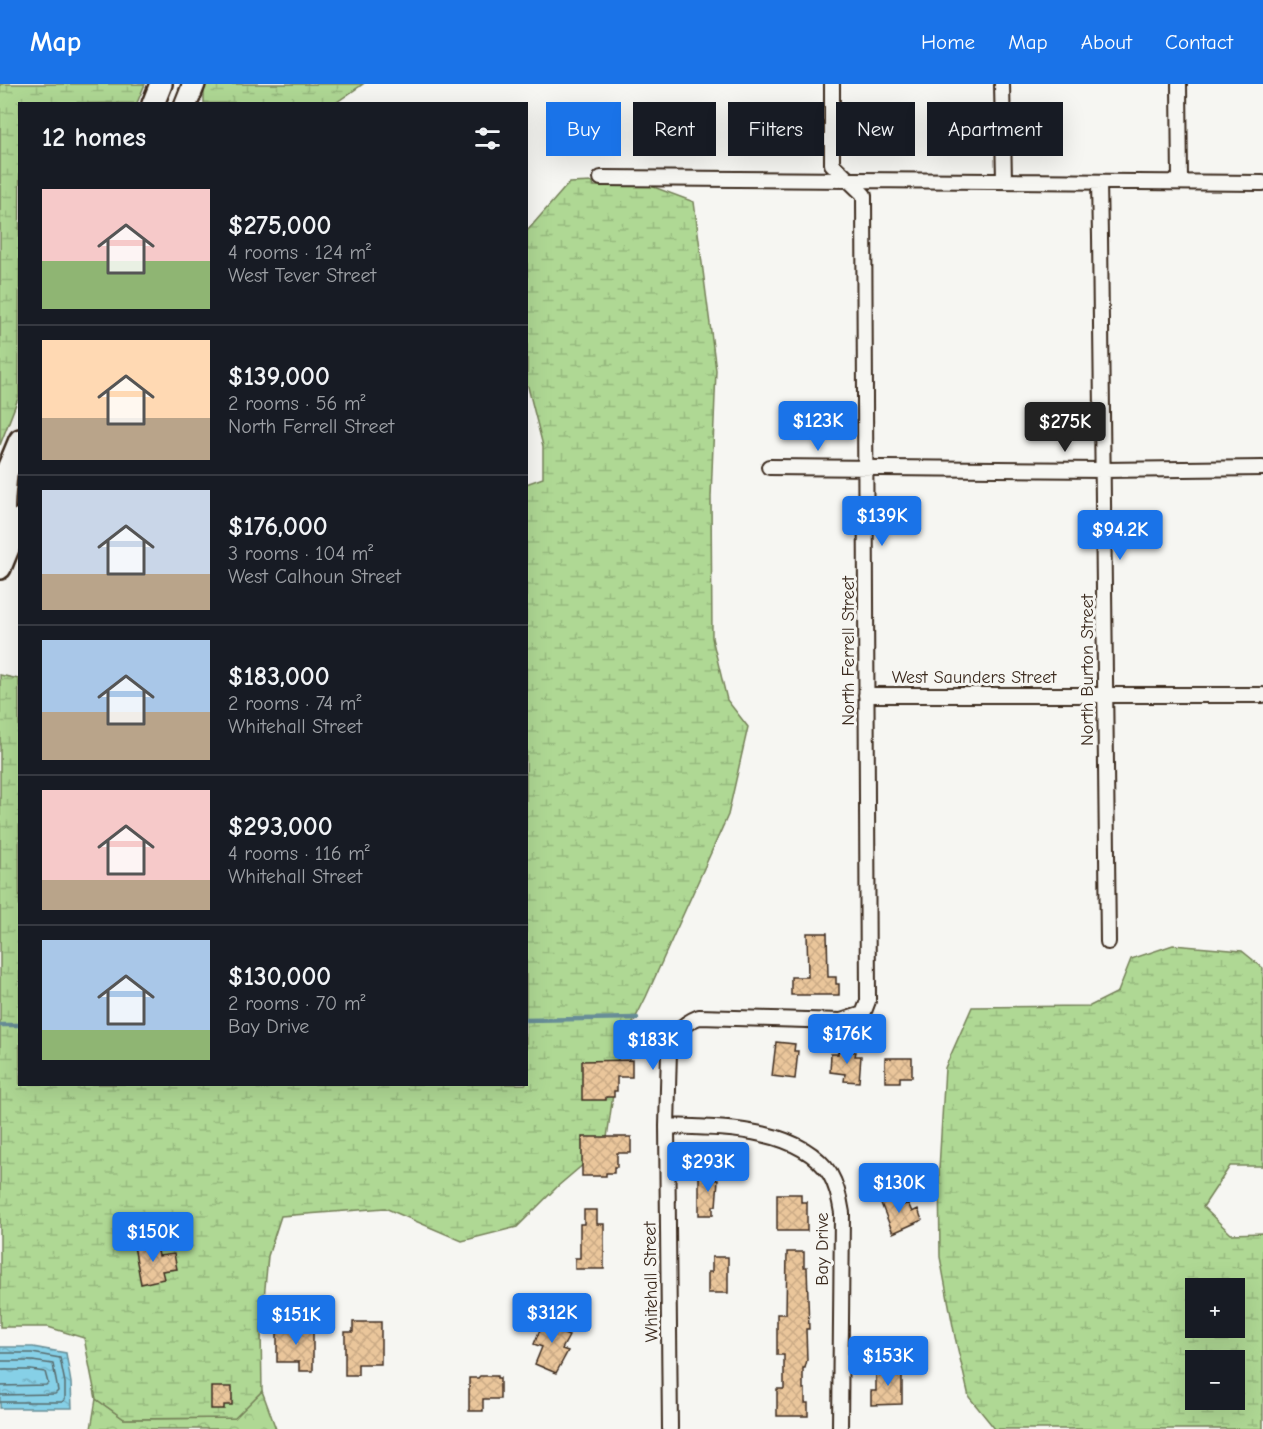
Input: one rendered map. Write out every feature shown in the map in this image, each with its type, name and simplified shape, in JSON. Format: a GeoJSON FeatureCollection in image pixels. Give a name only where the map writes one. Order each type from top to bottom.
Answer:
{"type":"FeatureCollection","features":[{"type":"Feature","properties":{"kind":"main road"},"geometry":{"type":"LineString","coordinates":[[154,102],[161,84]]}},
{"type":"Feature","properties":{"kind":"main road"},"geometry":{"type":"LineString","coordinates":[[187,102],[194,84]]}},
{"type":"Feature","properties":{"kind":"main road"},"geometry":{"type":"LineString","coordinates":[[10,543],[4,535],[2,523],[3,481],[18,445]]}},
{"type":"Feature","properties":{"kind":"main road"},"geometry":{"type":"LineString","coordinates":[[0,568],[18,524]]}},
{"type":"Feature","properties":{"kind":"street","name":"North Ferrell Street"},"geometry":{"type":"LineString","coordinates":[[679,1029],[699,1017],[711,1016],[825,1021],[850,1019],[863,1014],[867,1007],[864,195],[832,164],[832,84]]}},
{"type":"Feature","properties":{"kind":"street"},"geometry":{"type":"LineString","coordinates":[[1002,84],[1004,180]]}},
{"type":"Feature","properties":{"kind":"street"},"geometry":{"type":"LineString","coordinates":[[1179,84],[1180,182]]}},
{"type":"Feature","properties":{"kind":"street"},"geometry":{"type":"LineString","coordinates":[[601,178],[1263,183]]}},
{"type":"Feature","properties":{"kind":"street","name":"North Burton Street"},"geometry":{"type":"LineString","coordinates":[[1099,182],[1108,942]]}},
{"type":"Feature","properties":{"kind":"street"},"geometry":{"type":"LineString","coordinates":[[769,467],[1104,470],[1263,468]]}},
{"type":"Feature","properties":{"kind":"street","name":"West Saunders Street"},"geometry":{"type":"LineString","coordinates":[[866,695],[1263,695]]}},
{"type":"Feature","properties":{"kind":"street","name":"Whitehall Street"},"geometry":{"type":"LineString","coordinates":[[670,1429],[667,1126],[669,1051],[672,1039],[679,1029]]}},
{"type":"Feature","properties":{"kind":"street","name":"Bay Drive"},"geometry":{"type":"LineString","coordinates":[[667,1126],[711,1127],[770,1136],[810,1155],[830,1174],[838,1193],[842,1213],[840,1429]]}},
{"type":"Feature","properties":{"kind":"green space"},"geometry":{"type":"Polygon","coordinates":[[[0,84],[145,84],[137,102],[18,102],[18,399],[0,445],[0,84]]]}},
{"type":"Feature","properties":{"kind":"green space"},"geometry":{"type":"Polygon","coordinates":[[[204,84],[363,84],[337,102],[204,102],[204,84]]]}},
{"type":"Feature","properties":{"kind":"green space"},"geometry":{"type":"Polygon","coordinates":[[[593,182],[594,186],[651,186],[694,202],[716,370],[711,497],[712,638],[727,700],[748,727],[728,815],[646,997],[619,1051],[606,1145],[558,1186],[517,1227],[462,1241],[385,1208],[281,1216],[268,1256],[261,1330],[262,1391],[235,1418],[124,1419],[96,1399],[84,1338],[48,1327],[0,1327],[0,675],[18,679],[18,1086],[528,1086],[528,483],[543,478],[543,446],[528,387],[528,230],[569,183],[593,182]]]}},
{"type":"Feature","properties":{"kind":"green space"},"geometry":{"type":"Polygon","coordinates":[[[1173,945],[1242,951],[1263,968],[1263,1166],[1230,1166],[1203,1207],[1231,1234],[1263,1233],[1263,1429],[995,1429],[969,1397],[940,1257],[939,1169],[945,1068],[972,1007],[1090,1006],[1118,992],[1131,959],[1173,945]]]}},
{"type":"Feature","properties":{"kind":"green space"},"geometry":{"type":"Polygon","coordinates":[[[262,1391],[276,1429],[91,1429],[96,1399],[124,1419],[234,1418],[262,1391]]]}},
{"type":"Feature","properties":{"kind":"water"},"geometry":{"type":"Polygon","coordinates":[[[0,1347],[33,1347],[66,1353],[72,1408],[0,1408],[0,1347]]]}},
{"type":"Feature","properties":{"kind":"building"},"geometry":{"type":"Polygon","coordinates":[[[807,933],[827,933],[828,977],[836,977],[836,984],[839,984],[839,995],[791,995],[791,977],[808,977],[807,933]]]}},
{"type":"Feature","properties":{"kind":"building"},"geometry":{"type":"Polygon","coordinates":[[[776,1042],[795,1044],[794,1051],[798,1051],[795,1079],[772,1076],[776,1042]]]}},
{"type":"Feature","properties":{"kind":"building"},"geometry":{"type":"Polygon","coordinates":[[[838,1051],[856,1052],[855,1056],[861,1056],[859,1082],[844,1081],[845,1074],[830,1072],[831,1054],[838,1054],[838,1051]]]}},
{"type":"Feature","properties":{"kind":"building"},"geometry":{"type":"Polygon","coordinates":[[[885,1058],[912,1058],[912,1077],[900,1077],[900,1082],[885,1082],[885,1058]]]}},
{"type":"Feature","properties":{"kind":"building"},"geometry":{"type":"Polygon","coordinates":[[[632,1060],[632,1077],[617,1077],[617,1091],[614,1091],[614,1097],[606,1097],[606,1100],[582,1100],[582,1061],[632,1060]]]}},
{"type":"Feature","properties":{"kind":"building"},"geometry":{"type":"Polygon","coordinates":[[[582,1137],[631,1137],[631,1153],[617,1153],[617,1167],[614,1167],[614,1173],[606,1173],[606,1176],[582,1176],[582,1137]]]}},
{"type":"Feature","properties":{"kind":"building"},"geometry":{"type":"Polygon","coordinates":[[[699,1173],[716,1173],[716,1180],[718,1180],[713,1215],[699,1215],[699,1173]]]}},
{"type":"Feature","properties":{"kind":"building"},"geometry":{"type":"Polygon","coordinates":[[[777,1194],[801,1194],[801,1202],[807,1202],[807,1231],[777,1231],[777,1194]]]}},
{"type":"Feature","properties":{"kind":"building"},"geometry":{"type":"Polygon","coordinates":[[[896,1194],[901,1206],[908,1203],[912,1212],[918,1209],[922,1220],[893,1233],[880,1201],[896,1194]]]}},
{"type":"Feature","properties":{"kind":"building"},"geometry":{"type":"Polygon","coordinates":[[[584,1210],[597,1210],[597,1224],[604,1224],[604,1269],[575,1269],[575,1258],[580,1258],[580,1224],[584,1224],[584,1210]]]}},
{"type":"Feature","properties":{"kind":"building"},"geometry":{"type":"Polygon","coordinates":[[[156,1242],[159,1256],[174,1254],[177,1269],[162,1271],[164,1279],[141,1284],[134,1246],[156,1242]]]}},
{"type":"Feature","properties":{"kind":"building"},"geometry":{"type":"Polygon","coordinates":[[[787,1252],[804,1252],[804,1267],[807,1267],[809,1329],[806,1329],[807,1360],[803,1368],[803,1389],[805,1389],[805,1403],[808,1403],[808,1416],[777,1416],[777,1389],[784,1389],[784,1355],[777,1355],[777,1314],[786,1314],[787,1252]]]}},
{"type":"Feature","properties":{"kind":"building"},"geometry":{"type":"Polygon","coordinates":[[[712,1257],[728,1257],[728,1293],[708,1293],[708,1272],[712,1272],[712,1257]]]}},
{"type":"Feature","properties":{"kind":"building"},"geometry":{"type":"Polygon","coordinates":[[[552,1313],[567,1320],[561,1333],[569,1336],[562,1349],[568,1351],[556,1373],[535,1364],[542,1347],[534,1344],[542,1325],[546,1326],[552,1313]]]}},
{"type":"Feature","properties":{"kind":"building"},"geometry":{"type":"Polygon","coordinates":[[[353,1322],[381,1322],[381,1364],[358,1364],[358,1375],[345,1375],[345,1332],[353,1332],[353,1322]]]}},
{"type":"Feature","properties":{"kind":"building"},"geometry":{"type":"Polygon","coordinates":[[[277,1327],[313,1327],[313,1371],[299,1371],[299,1362],[277,1362],[277,1327]]]}},
{"type":"Feature","properties":{"kind":"building"},"geometry":{"type":"Polygon","coordinates":[[[876,1368],[902,1368],[902,1404],[871,1405],[871,1391],[876,1391],[876,1368]]]}},
{"type":"Feature","properties":{"kind":"building"},"geometry":{"type":"Polygon","coordinates":[[[480,1376],[500,1378],[500,1399],[483,1399],[483,1411],[469,1411],[469,1378],[480,1376]]]}},
{"type":"Feature","properties":{"kind":"building"},"geometry":{"type":"Polygon","coordinates":[[[211,1387],[232,1387],[232,1405],[224,1405],[224,1409],[211,1409],[211,1387]]]}},
{"type":"Feature","properties":{"kind":"waterway"},"geometry":{"type":"LineString","coordinates":[[528,1020],[637,1018]]}},
{"type":"Feature","properties":{"kind":"waterway"},"geometry":{"type":"LineString","coordinates":[[0,1025],[18,1025]]}}]}
